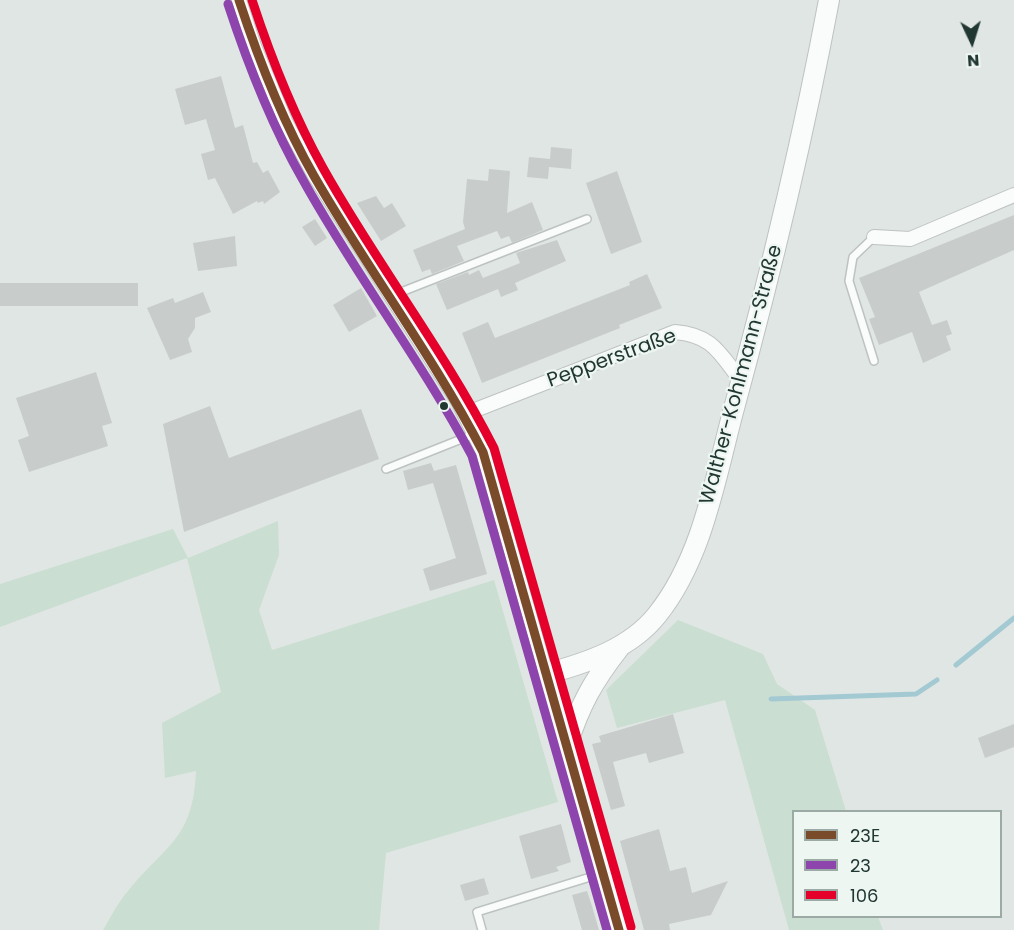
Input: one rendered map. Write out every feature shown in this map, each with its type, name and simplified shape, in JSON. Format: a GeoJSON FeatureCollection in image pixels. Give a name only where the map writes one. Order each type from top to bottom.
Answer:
{"type":"FeatureCollection","features":[{"type":"Feature","properties":{"kind":"main road","name":"Walther-Kohlmann-Straße"},"geometry":{"type":"LineString","coordinates":[[546,674],[620,647],[657,616],[681,580],[704,518],[742,382],[778,239],[828,0]]}},
{"type":"Feature","properties":{"kind":"main road"},"geometry":{"type":"LineString","coordinates":[[567,745],[577,713],[594,680],[620,647]]}},
{"type":"Feature","properties":{"kind":"main road"},"geometry":{"type":"LineString","coordinates":[[546,674],[619,930]]}},
{"type":"Feature","properties":{"kind":"street"},"geometry":{"type":"LineString","coordinates":[[239,0],[254,46],[285,122],[315,176],[465,414],[489,469],[546,674]]}},
{"type":"Feature","properties":{"kind":"street"},"geometry":{"type":"LineString","coordinates":[[874,237],[910,239],[1014,195]]}},
{"type":"Feature","properties":{"kind":"street","name":"Pepperstraße"},"geometry":{"type":"LineString","coordinates":[[465,414],[675,332],[694,333],[708,340],[742,382]]}},
{"type":"Feature","properties":{"kind":"lane"},"geometry":{"type":"LineString","coordinates":[[391,296],[587,219]]}},
{"type":"Feature","properties":{"kind":"lane"},"geometry":{"type":"LineString","coordinates":[[874,237],[853,257],[849,280],[874,361]]}},
{"type":"Feature","properties":{"kind":"lane"},"geometry":{"type":"LineString","coordinates":[[386,469],[474,434]]}},
{"type":"Feature","properties":{"kind":"lane"},"geometry":{"type":"LineString","coordinates":[[482,930],[477,912],[603,873]]}},
{"type":"Feature","properties":{"kind":"green space"},"geometry":{"type":"Polygon","coordinates":[[[278,521],[279,555],[259,610],[272,650],[494,580],[558,802],[386,853],[379,930],[103,930],[124,895],[175,839],[189,812],[194,794],[196,771],[165,778],[162,723],[221,692],[187,558],[0,627],[0,584],[173,529],[188,558],[278,521]]]}},
{"type":"Feature","properties":{"kind":"green space"},"geometry":{"type":"Polygon","coordinates":[[[678,620],[763,654],[777,684],[815,710],[846,810],[792,810],[792,918],[878,918],[883,930],[789,930],[725,700],[617,728],[606,690],[678,620]]]}},
{"type":"Feature","properties":{"kind":"building"},"geometry":{"type":"Polygon","coordinates":[[[221,76],[235,128],[243,125],[253,163],[257,162],[263,173],[268,170],[280,192],[264,204],[263,201],[258,203],[257,201],[233,214],[215,178],[208,180],[201,154],[215,150],[206,119],[185,125],[175,89],[221,76]]]}},
{"type":"Feature","properties":{"kind":"building"},"geometry":{"type":"Polygon","coordinates":[[[551,147],[572,149],[571,169],[549,167],[548,179],[527,177],[529,157],[550,159],[551,147]]]}},
{"type":"Feature","properties":{"kind":"building"},"geometry":{"type":"Polygon","coordinates":[[[489,169],[510,171],[507,213],[532,202],[543,230],[512,243],[509,236],[501,239],[497,231],[457,246],[464,261],[432,274],[430,269],[422,272],[413,250],[465,229],[463,222],[467,179],[488,181],[489,169]]]}},
{"type":"Feature","properties":{"kind":"building"},"geometry":{"type":"Polygon","coordinates":[[[617,171],[642,242],[611,254],[586,183],[617,171]]]}},
{"type":"Feature","properties":{"kind":"building"},"geometry":{"type":"Polygon","coordinates":[[[376,196],[384,208],[392,203],[406,226],[381,241],[357,203],[376,196]]]}},
{"type":"Feature","properties":{"kind":"building"},"geometry":{"type":"Polygon","coordinates":[[[1014,215],[1014,250],[919,292],[932,325],[947,320],[952,334],[946,336],[951,350],[923,363],[912,332],[879,345],[869,319],[875,317],[859,278],[1014,215]]]}},
{"type":"Feature","properties":{"kind":"building"},"geometry":{"type":"Polygon","coordinates":[[[315,219],[327,238],[315,246],[302,227],[315,219]]]}},
{"type":"Feature","properties":{"kind":"building"},"geometry":{"type":"Polygon","coordinates":[[[235,236],[237,266],[198,271],[193,243],[235,236]]]}},
{"type":"Feature","properties":{"kind":"building"},"geometry":{"type":"Polygon","coordinates":[[[557,240],[566,261],[515,283],[518,290],[501,297],[498,289],[447,310],[436,284],[479,270],[483,278],[520,263],[516,253],[557,240]]]}},
{"type":"Feature","properties":{"kind":"building"},"geometry":{"type":"Polygon","coordinates":[[[647,274],[662,308],[619,325],[620,328],[482,383],[462,333],[488,322],[495,338],[630,285],[629,282],[647,274]]]}},
{"type":"Feature","properties":{"kind":"building"},"geometry":{"type":"Polygon","coordinates":[[[0,283],[138,283],[138,306],[0,306],[0,283]]]}},
{"type":"Feature","properties":{"kind":"building"},"geometry":{"type":"Polygon","coordinates":[[[361,288],[377,316],[349,332],[333,305],[361,288]]]}},
{"type":"Feature","properties":{"kind":"building"},"geometry":{"type":"Polygon","coordinates":[[[203,292],[211,312],[195,318],[195,328],[188,339],[192,352],[170,360],[147,308],[173,298],[175,303],[203,292]]]}},
{"type":"Feature","properties":{"kind":"building"},"geometry":{"type":"Polygon","coordinates":[[[96,372],[112,423],[102,426],[108,446],[29,472],[18,440],[29,436],[16,398],[96,372]]]}},
{"type":"Feature","properties":{"kind":"building"},"geometry":{"type":"Polygon","coordinates":[[[210,406],[229,458],[361,409],[379,459],[184,532],[163,424],[210,406]]]}},
{"type":"Feature","properties":{"kind":"building"},"geometry":{"type":"Polygon","coordinates":[[[431,463],[434,471],[456,465],[487,574],[430,591],[423,569],[456,558],[433,483],[408,490],[403,471],[431,463]]]}},
{"type":"Feature","properties":{"kind":"building"},"geometry":{"type":"Polygon","coordinates":[[[673,714],[684,753],[649,763],[646,753],[613,762],[625,806],[611,810],[592,744],[601,742],[599,736],[673,714]]]}},
{"type":"Feature","properties":{"kind":"building"},"geometry":{"type":"Polygon","coordinates":[[[1014,724],[1014,747],[985,758],[978,738],[1014,724]]]}},
{"type":"Feature","properties":{"kind":"building"},"geometry":{"type":"Polygon","coordinates":[[[561,824],[571,862],[556,867],[559,871],[531,879],[519,836],[561,824]]]}},
{"type":"Feature","properties":{"kind":"building"},"geometry":{"type":"Polygon","coordinates":[[[659,829],[670,871],[686,867],[692,893],[728,881],[711,915],[669,924],[670,930],[644,930],[620,841],[659,829]]]}},
{"type":"Feature","properties":{"kind":"building"},"geometry":{"type":"Polygon","coordinates":[[[484,878],[489,894],[465,901],[460,885],[484,878]]]}},
{"type":"Feature","properties":{"kind":"building"},"geometry":{"type":"Polygon","coordinates":[[[587,891],[599,930],[582,930],[572,895],[587,891]]]}},
{"type":"Feature","properties":{"kind":"waterway"},"geometry":{"type":"LineString","coordinates":[[956,665],[1014,618]]}},
{"type":"Feature","properties":{"kind":"waterway"},"geometry":{"type":"LineString","coordinates":[[771,699],[916,694],[937,680]]}},
{"type":"Feature","properties":{"kind":"transit line","name":"23E"},"geometry":{"type":"LineString","coordinates":[[239,0],[272,90],[302,155],[464,416],[483,452],[619,930]]}},
{"type":"Feature","properties":{"kind":"transit line","name":"106"},"geometry":{"type":"LineString","coordinates":[[252,0],[283,86],[323,168],[454,376],[494,448],[631,927]]}},
{"type":"Feature","properties":{"kind":"transit line","name":"23"},"geometry":{"type":"LineString","coordinates":[[228,4],[261,94],[291,159],[323,215],[431,386],[472,456],[607,930]]}}]}
